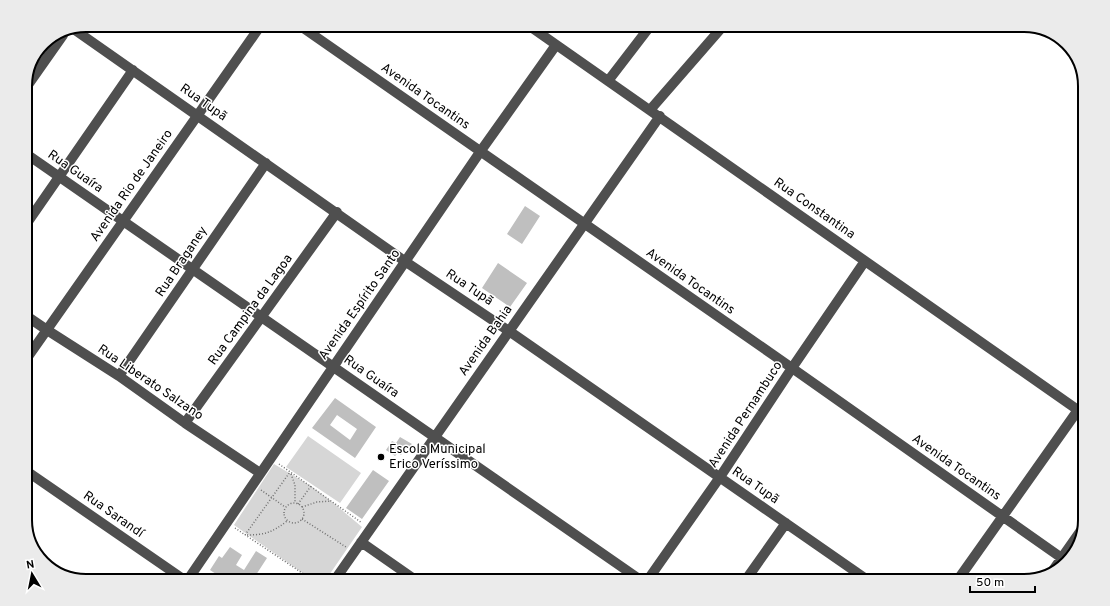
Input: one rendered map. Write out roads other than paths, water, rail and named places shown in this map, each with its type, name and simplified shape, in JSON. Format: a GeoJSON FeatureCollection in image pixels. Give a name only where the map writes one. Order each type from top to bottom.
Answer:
{"type":"FeatureCollection","features":[{"type":"Feature","properties":{"kind":"street","name":"Rua Tupã"},"geometry":{"type":"LineString","coordinates":[[78,32],[266,162],[406,262],[510,331],[859,574]]}},
{"type":"Feature","properties":{"kind":"street","name":"Avenida Rio de Janeiro"},"geometry":{"type":"LineString","coordinates":[[32,352],[256,32]]}},
{"type":"Feature","properties":{"kind":"street","name":"Avenida Tocantins"},"geometry":{"type":"LineString","coordinates":[[309,32],[792,368],[1062,559]]}},
{"type":"Feature","properties":{"kind":"street","name":"Rua Constantina"},"geometry":{"type":"LineString","coordinates":[[538,32],[1078,409]]}},
{"type":"Feature","properties":{"kind":"street"},"geometry":{"type":"LineString","coordinates":[[608,81],[646,32]]}},
{"type":"Feature","properties":{"kind":"street"},"geometry":{"type":"LineString","coordinates":[[650,110],[718,32]]}},
{"type":"Feature","properties":{"kind":"street"},"geometry":{"type":"LineString","coordinates":[[33,78],[61,38]]}},
{"type":"Feature","properties":{"kind":"street","name":"Avenida Espírito Santo"},"geometry":{"type":"LineString","coordinates":[[191,574],[480,152],[556,45]]}},
{"type":"Feature","properties":{"kind":"street"},"geometry":{"type":"LineString","coordinates":[[32,216],[133,70]]}},
{"type":"Feature","properties":{"kind":"street","name":"Avenida Bahia"},"geometry":{"type":"LineString","coordinates":[[339,574],[660,116]]}},
{"type":"Feature","properties":{"kind":"street","name":"Rua Guaíra"},"geometry":{"type":"LineString","coordinates":[[32,158],[632,574]]}},
{"type":"Feature","properties":{"kind":"street","name":"Rua Braganey"},"geometry":{"type":"LineString","coordinates":[[119,376],[266,162]]}},
{"type":"Feature","properties":{"kind":"street","name":"Rua Campina da Lagoa"},"geometry":{"type":"LineString","coordinates":[[185,423],[337,212]]}},
{"type":"Feature","properties":{"kind":"street","name":"Avenida Pernambuco"},"geometry":{"type":"LineString","coordinates":[[651,574],[720,477],[865,261]]}},
{"type":"Feature","properties":{"kind":"street","name":"Rua Liberato Salzano"},"geometry":{"type":"LineString","coordinates":[[32,320],[119,376],[185,423],[260,473]]}},
{"type":"Feature","properties":{"kind":"street"},"geometry":{"type":"LineString","coordinates":[[962,574],[1002,516],[1078,417]]}},
{"type":"Feature","properties":{"kind":"street","name":"Rua Sarandí"},"geometry":{"type":"LineString","coordinates":[[32,475],[176,574]]}},
{"type":"Feature","properties":{"kind":"street"},"geometry":{"type":"LineString","coordinates":[[750,574],[786,523]]}},
{"type":"Feature","properties":{"kind":"street"},"geometry":{"type":"LineString","coordinates":[[361,542],[407,574]]}},
{"type":"Feature","properties":{"kind":"place","name":"Escola Municipal Erico Veríssimo"},"geometry":{"type":"Point","coordinates":[381,457]}}]}
